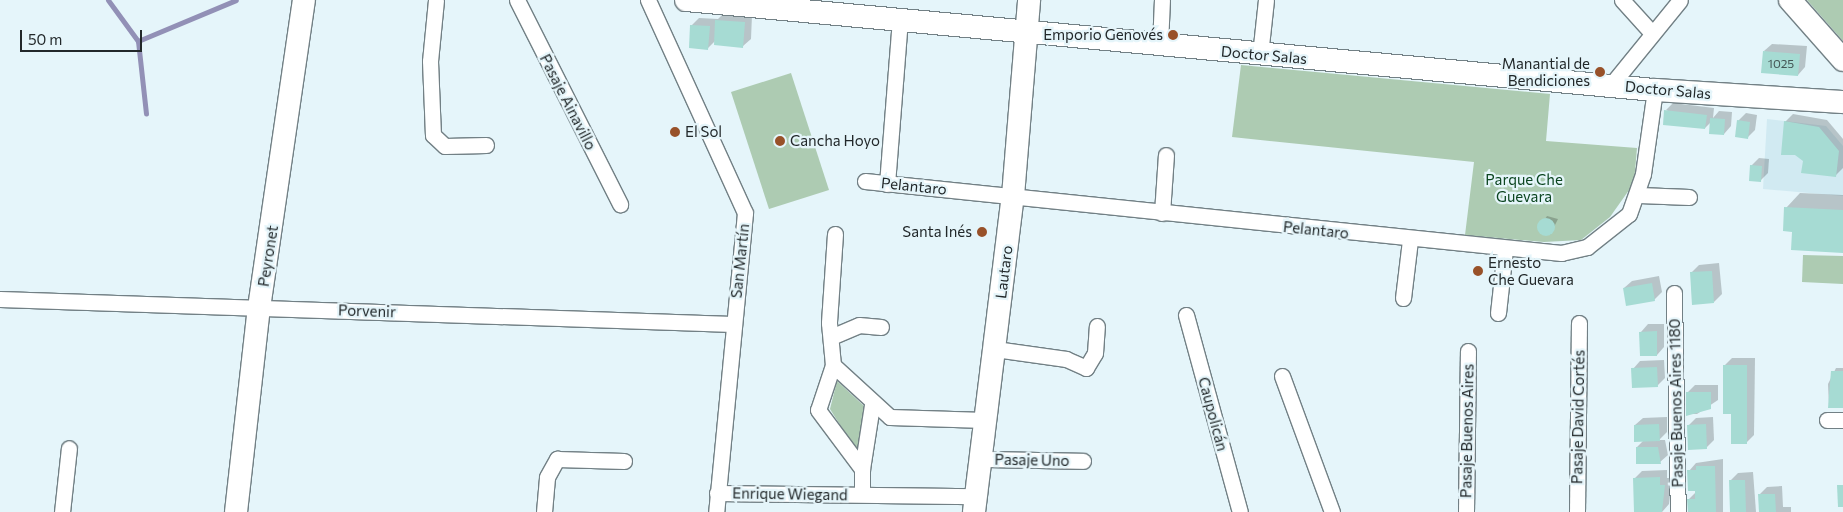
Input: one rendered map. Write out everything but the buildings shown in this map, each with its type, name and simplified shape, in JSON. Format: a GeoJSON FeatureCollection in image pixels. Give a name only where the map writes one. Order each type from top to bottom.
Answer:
{"type":"FeatureCollection","features":[{"type":"Feature","properties":{"kind":"main road","name":"Peyronet"},"geometry":{"type":"LineString","coordinates":[[236,512],[260,308],[304,0]]}},
{"type":"Feature","properties":{"kind":"main road","name":"Doctor Salas"},"geometry":{"type":"LineString","coordinates":[[686,0],[1026,31],[1260,55],[1655,90],[1843,102]]}},
{"type":"Feature","properties":{"kind":"main road","name":"Lautaro"},"geometry":{"type":"LineString","coordinates":[[975,504],[1013,196],[1029,0]]}},
{"type":"Feature","properties":{"kind":"main road"},"geometry":{"type":"LineString","coordinates":[[1790,0],[1843,60]]}},
{"type":"Feature","properties":{"kind":"street"},"geometry":{"type":"LineString","coordinates":[[436,0],[430,61],[432,135],[445,146],[486,144]]}},
{"type":"Feature","properties":{"kind":"street","name":"Pasaje Ainavillo"},"geometry":{"type":"LineString","coordinates":[[517,0],[620,204]]}},
{"type":"Feature","properties":{"kind":"street","name":"San Martín"},"geometry":{"type":"LineString","coordinates":[[648,0],[745,213],[716,512]]}},
{"type":"Feature","properties":{"kind":"street"},"geometry":{"type":"LineString","coordinates":[[1160,45],[1162,0]]}},
{"type":"Feature","properties":{"kind":"street"},"geometry":{"type":"LineString","coordinates":[[1260,55],[1266,0]]}},
{"type":"Feature","properties":{"kind":"street"},"geometry":{"type":"LineString","coordinates":[[1622,0],[1651,32]]}},
{"type":"Feature","properties":{"kind":"street"},"geometry":{"type":"LineString","coordinates":[[1611,85],[1651,32],[1680,0]]}},
{"type":"Feature","properties":{"kind":"street"},"geometry":{"type":"LineString","coordinates":[[888,184],[900,19]]}},
{"type":"Feature","properties":{"kind":"street","name":"Pelantaro"},"geometry":{"type":"LineString","coordinates":[[865,181],[1505,250],[1561,253],[1587,247],[1616,229],[1639,195],[1655,90]]}},
{"type":"Feature","properties":{"kind":"street"},"geometry":{"type":"LineString","coordinates":[[1162,213],[1166,155]]}},
{"type":"Feature","properties":{"kind":"street"},"geometry":{"type":"LineString","coordinates":[[1639,195],[1689,197]]}},
{"type":"Feature","properties":{"kind":"street","name":"Enrique Wiegand"},"geometry":{"type":"LineString","coordinates":[[835,234],[831,337],[833,365],[818,410],[862,469]]}},
{"type":"Feature","properties":{"kind":"street"},"geometry":{"type":"LineString","coordinates":[[1404,298],[1410,240]]}},
{"type":"Feature","properties":{"kind":"street"},"geometry":{"type":"LineString","coordinates":[[1498,313],[1505,250]]}},
{"type":"Feature","properties":{"kind":"street","name":"Pasaje Buenos Aires 1180"},"geometry":{"type":"LineString","coordinates":[[1674,293],[1678,512]]}},
{"type":"Feature","properties":{"kind":"street","name":"Porvenir"},"geometry":{"type":"LineString","coordinates":[[0,299],[127,307],[260,308],[734,324]]}},
{"type":"Feature","properties":{"kind":"street","name":"Caupolicán"},"geometry":{"type":"LineString","coordinates":[[1186,315],[1240,512]]}},
{"type":"Feature","properties":{"kind":"street","name":"Pasaje David Cortés"},"geometry":{"type":"LineString","coordinates":[[1577,512],[1579,323]]}},
{"type":"Feature","properties":{"kind":"street"},"geometry":{"type":"LineString","coordinates":[[831,337],[859,326],[881,327]]}},
{"type":"Feature","properties":{"kind":"street"},"geometry":{"type":"LineString","coordinates":[[995,349],[1066,359],[1086,368],[1095,353],[1097,326]]}},
{"type":"Feature","properties":{"kind":"street","name":"Pasaje Buenos Aires"},"geometry":{"type":"LineString","coordinates":[[1466,512],[1468,351]]}},
{"type":"Feature","properties":{"kind":"street"},"geometry":{"type":"LineString","coordinates":[[833,365],[872,405],[896,418],[984,420]]}},
{"type":"Feature","properties":{"kind":"street"},"geometry":{"type":"LineString","coordinates":[[1282,376],[1332,512]]}},
{"type":"Feature","properties":{"kind":"street","name":"Enrique Wiegand"},"geometry":{"type":"LineString","coordinates":[[862,494],[862,469],[872,405]]}},
{"type":"Feature","properties":{"kind":"street"},"geometry":{"type":"LineString","coordinates":[[1826,420],[1843,420]]}},
{"type":"Feature","properties":{"kind":"street"},"geometry":{"type":"LineString","coordinates":[[62,512],[70,448]]}},
{"type":"Feature","properties":{"kind":"street"},"geometry":{"type":"LineString","coordinates":[[544,512],[547,477],[557,459],[624,461]]}},
{"type":"Feature","properties":{"kind":"street","name":"Pasaje Uno"},"geometry":{"type":"LineString","coordinates":[[981,459],[1083,461]]}},
{"type":"Feature","properties":{"kind":"street","name":"Enrique Wiegand"},"geometry":{"type":"LineString","coordinates":[[717,493],[862,494],[975,504]]}},
{"type":"Feature","properties":{"kind":"shaded area"},"geometry":{"type":"Polygon","coordinates":[[[1767,119],[1826,126],[1843,146],[1843,196],[1763,189],[1767,119]]]}},
{"type":"Feature","properties":{"kind":"green space"},"geometry":{"type":"Polygon","coordinates":[[[1807,0],[1843,0],[1843,41],[1807,0]]]}},
{"type":"Feature","properties":{"kind":"green space","name":"Parque Che Guevara"},"geometry":{"type":"Polygon","coordinates":[[[1241,65],[1550,94],[1546,141],[1637,148],[1634,183],[1610,217],[1581,240],[1544,242],[1465,235],[1474,162],[1232,137],[1241,65]]]}},
{"type":"Feature","properties":{"kind":"green space","name":"Cancha Hoyo"},"geometry":{"type":"Polygon","coordinates":[[[791,73],[829,190],[769,209],[731,92],[791,73]]]}},
{"type":"Feature","properties":{"kind":"green space"},"geometry":{"type":"Polygon","coordinates":[[[1803,255],[1843,256],[1843,284],[1802,282],[1803,255]]]}},
{"type":"Feature","properties":{"kind":"green space"},"geometry":{"type":"Polygon","coordinates":[[[837,381],[864,406],[857,452],[830,409],[837,381]]]}},
{"type":"Feature","properties":{"kind":"waterway"},"geometry":{"type":"LineString","coordinates":[[108,0],[138,41],[146,114]]}},
{"type":"Feature","properties":{"kind":"waterway"},"geometry":{"type":"LineString","coordinates":[[138,41],[236,0]]}},
{"type":"Feature","properties":{"kind":"place","name":"Emporio Genovés"},"geometry":{"type":"Point","coordinates":[1173,35]}},
{"type":"Feature","properties":{"kind":"place","name":"Manantial de Bendiciones"},"geometry":{"type":"Point","coordinates":[1600,72]}},
{"type":"Feature","properties":{"kind":"place","name":"El Sol"},"geometry":{"type":"Point","coordinates":[675,132]}},
{"type":"Feature","properties":{"kind":"place","name":"Cancha Hoyo"},"geometry":{"type":"Point","coordinates":[780,141]}},
{"type":"Feature","properties":{"kind":"place","name":"Santa Inés"},"geometry":{"type":"Point","coordinates":[982,232]}},
{"type":"Feature","properties":{"kind":"place","name":"Ernesto Che Guevara"},"geometry":{"type":"Point","coordinates":[1478,271]}}]}
